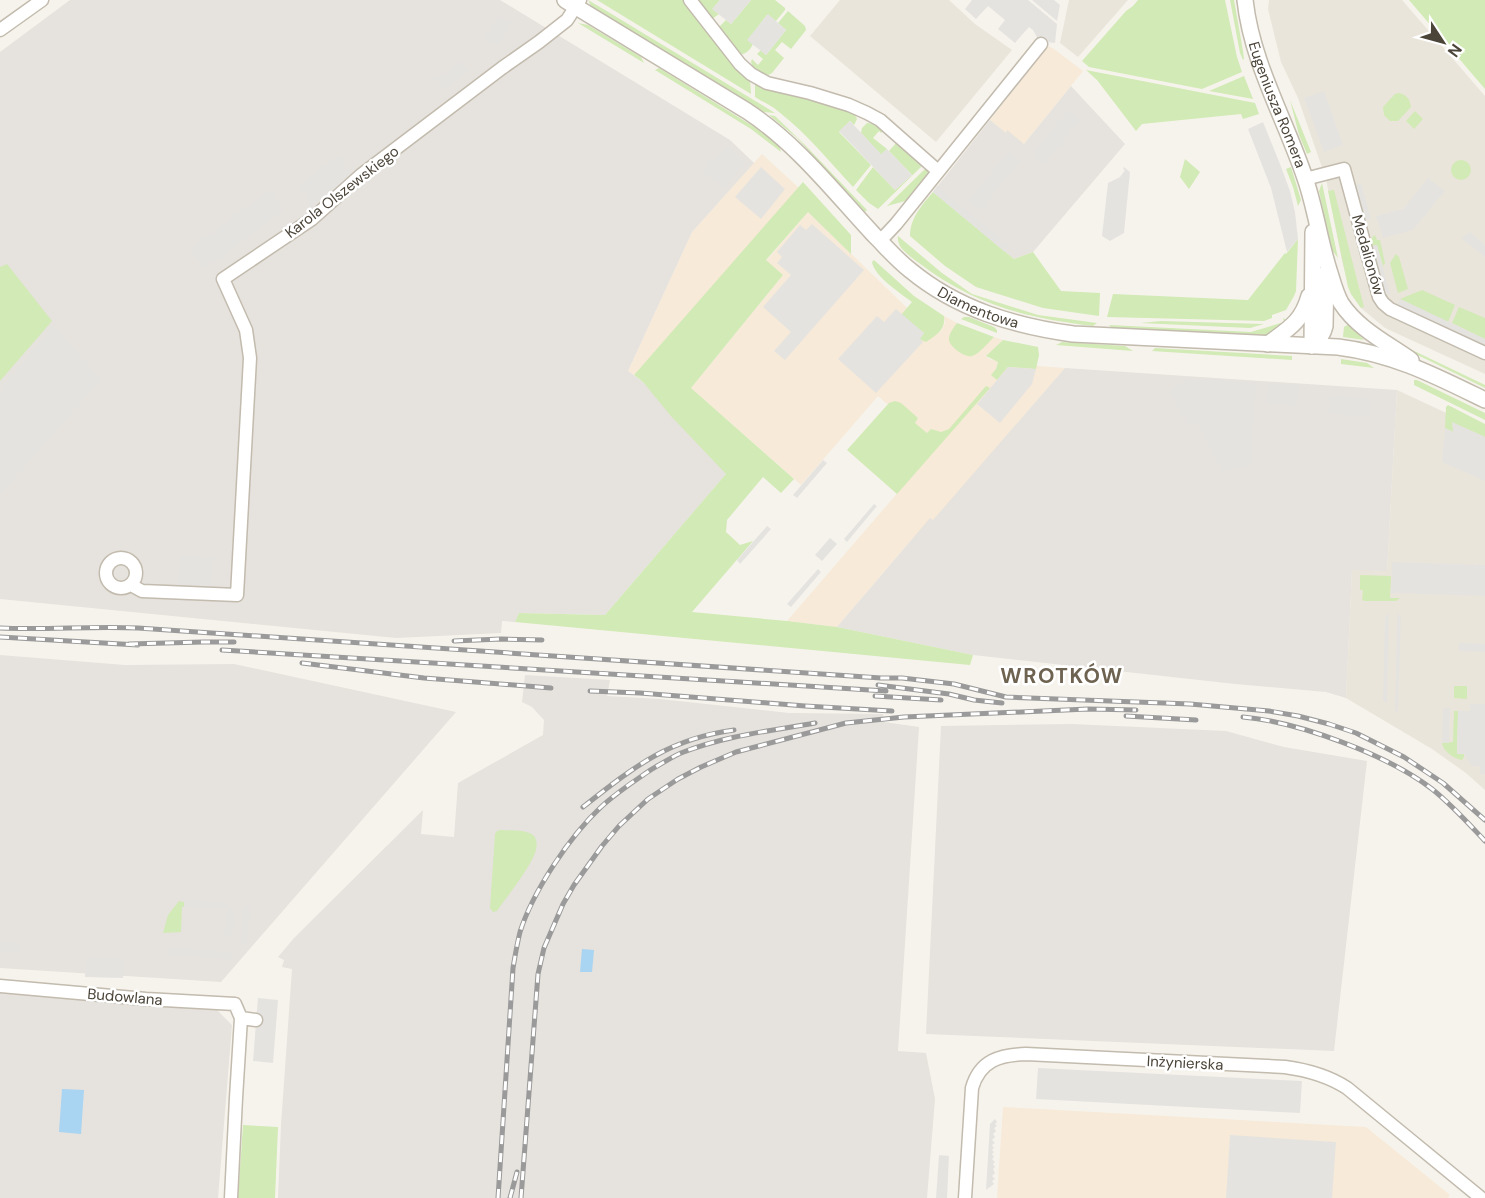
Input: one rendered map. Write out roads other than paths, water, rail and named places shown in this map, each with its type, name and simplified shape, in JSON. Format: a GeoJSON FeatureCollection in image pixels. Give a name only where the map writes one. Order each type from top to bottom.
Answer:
{"type":"FeatureCollection","features":[{"type":"Feature","properties":{"kind":"street"},"geometry":{"type":"LineString","coordinates":[[0,30],[42,0]]}},
{"type":"Feature","properties":{"kind":"street"},"geometry":{"type":"LineString","coordinates":[[690,0],[740,64],[751,74],[767,83],[810,93],[867,113],[880,120],[938,171]]}},
{"type":"Feature","properties":{"kind":"street","name":"Eugeniusza Romera"},"geometry":{"type":"LineString","coordinates":[[1245,0],[1256,53],[1305,179],[1337,295],[1353,318],[1372,334],[1428,372]]}},
{"type":"Feature","properties":{"kind":"street","name":"Diamentowa"},"geometry":{"type":"LineString","coordinates":[[574,2],[774,130],[799,152],[909,270],[925,282],[970,307],[994,317],[1049,331],[1338,347],[1363,351],[1428,372],[1485,400]]}},
{"type":"Feature","properties":{"kind":"street","name":"Karola Olszewskiego"},"geometry":{"type":"LineString","coordinates":[[131,585],[142,591],[237,595],[250,358],[246,330],[223,279],[312,219],[361,175],[552,32],[567,20],[574,2]]}},
{"type":"Feature","properties":{"kind":"street"},"geometry":{"type":"LineString","coordinates":[[880,241],[1041,44]]}},
{"type":"Feature","properties":{"kind":"street","name":"Medalionów"},"geometry":{"type":"LineString","coordinates":[[1305,179],[1344,170],[1378,297],[1383,303],[1390,309],[1485,352]]}},
{"type":"Feature","properties":{"kind":"street","name":"Eugeniusza Romera"},"geometry":{"type":"LineString","coordinates":[[1268,344],[1292,326],[1306,309],[1311,284],[1314,208]]}},
{"type":"Feature","properties":{"kind":"street","name":"Eugeniusza Romera"},"geometry":{"type":"LineString","coordinates":[[1312,346],[1319,340],[1325,326],[1326,260]]}},
{"type":"Feature","properties":{"kind":"street","name":"Eugeniusza Romera"},"geometry":{"type":"LineString","coordinates":[[1311,284],[1312,346]]}},
{"type":"Feature","properties":{"kind":"street","name":"Budowlana"},"geometry":{"type":"LineString","coordinates":[[0,986],[146,999],[235,1004],[241,1018],[256,1020]]}},
{"type":"Feature","properties":{"kind":"street"},"geometry":{"type":"LineString","coordinates":[[231,1198],[241,1018]]}},
{"type":"Feature","properties":{"kind":"street","name":"Inżynierska"},"geometry":{"type":"LineString","coordinates":[[965,1198],[972,1088],[980,1071],[990,1062],[1013,1054],[1285,1068],[1319,1074],[1347,1088],[1481,1198]]}},
{"type":"Feature","properties":{"kind":"water"},"geometry":{"type":"Polygon","coordinates":[[[582,949],[594,950],[592,972],[580,972],[582,949]]]}},
{"type":"Feature","properties":{"kind":"water"},"geometry":{"type":"Polygon","coordinates":[[[62,1089],[84,1090],[81,1134],[59,1132],[62,1089]]]}},
{"type":"Feature","properties":{"kind":"railway"},"geometry":{"type":"LineString","coordinates":[[0,628],[138,628],[902,678],[954,684],[1006,697],[1190,704],[1269,711],[1298,716],[1356,733],[1404,757],[1443,783],[1485,820]]}},
{"type":"Feature","properties":{"kind":"railway"},"geometry":{"type":"LineString","coordinates":[[0,637],[138,645]]}},
{"type":"Feature","properties":{"kind":"railway"},"geometry":{"type":"LineString","coordinates":[[454,641],[542,640]]}},
{"type":"Feature","properties":{"kind":"railway"},"geometry":{"type":"LineString","coordinates":[[129,644],[234,642]]}},
{"type":"Feature","properties":{"kind":"railway"},"geometry":{"type":"LineString","coordinates":[[222,650],[886,691]]}},
{"type":"Feature","properties":{"kind":"railway"},"geometry":{"type":"LineString","coordinates":[[302,663],[424,678],[551,688]]}},
{"type":"Feature","properties":{"kind":"railway"},"geometry":{"type":"LineString","coordinates":[[878,685],[1002,703]]}},
{"type":"Feature","properties":{"kind":"railway"},"geometry":{"type":"LineString","coordinates":[[590,691],[892,711]]}},
{"type":"Feature","properties":{"kind":"railway"},"geometry":{"type":"LineString","coordinates":[[875,696],[941,700]]}},
{"type":"Feature","properties":{"kind":"railway"},"geometry":{"type":"LineString","coordinates":[[521,1198],[538,974],[544,948],[574,885],[619,826],[648,799],[678,779],[736,752],[846,723],[904,717],[1088,709],[1136,710]]}},
{"type":"Feature","properties":{"kind":"railway"},"geometry":{"type":"LineString","coordinates":[[1126,716],[1196,720]]}},
{"type":"Feature","properties":{"kind":"railway"},"geometry":{"type":"LineString","coordinates":[[1243,717],[1316,733],[1392,764],[1432,789],[1485,841]]}},
{"type":"Feature","properties":{"kind":"railway"},"geometry":{"type":"LineString","coordinates":[[498,1198],[514,964],[520,932],[543,882],[565,848],[601,807],[649,771],[673,757],[697,747],[730,738],[815,723]]}},
{"type":"Feature","properties":{"kind":"railway"},"geometry":{"type":"LineString","coordinates":[[583,807],[619,779],[653,757],[690,740],[734,730]]}},
{"type":"Feature","properties":{"kind":"railway"},"geometry":{"type":"LineString","coordinates":[[510,1198],[517,1172]]}},
{"type":"Feature","properties":{"kind":"district","name":"WROTKÓW"},"geometry":{"type":"Point","coordinates":[1062,676]}}]}
